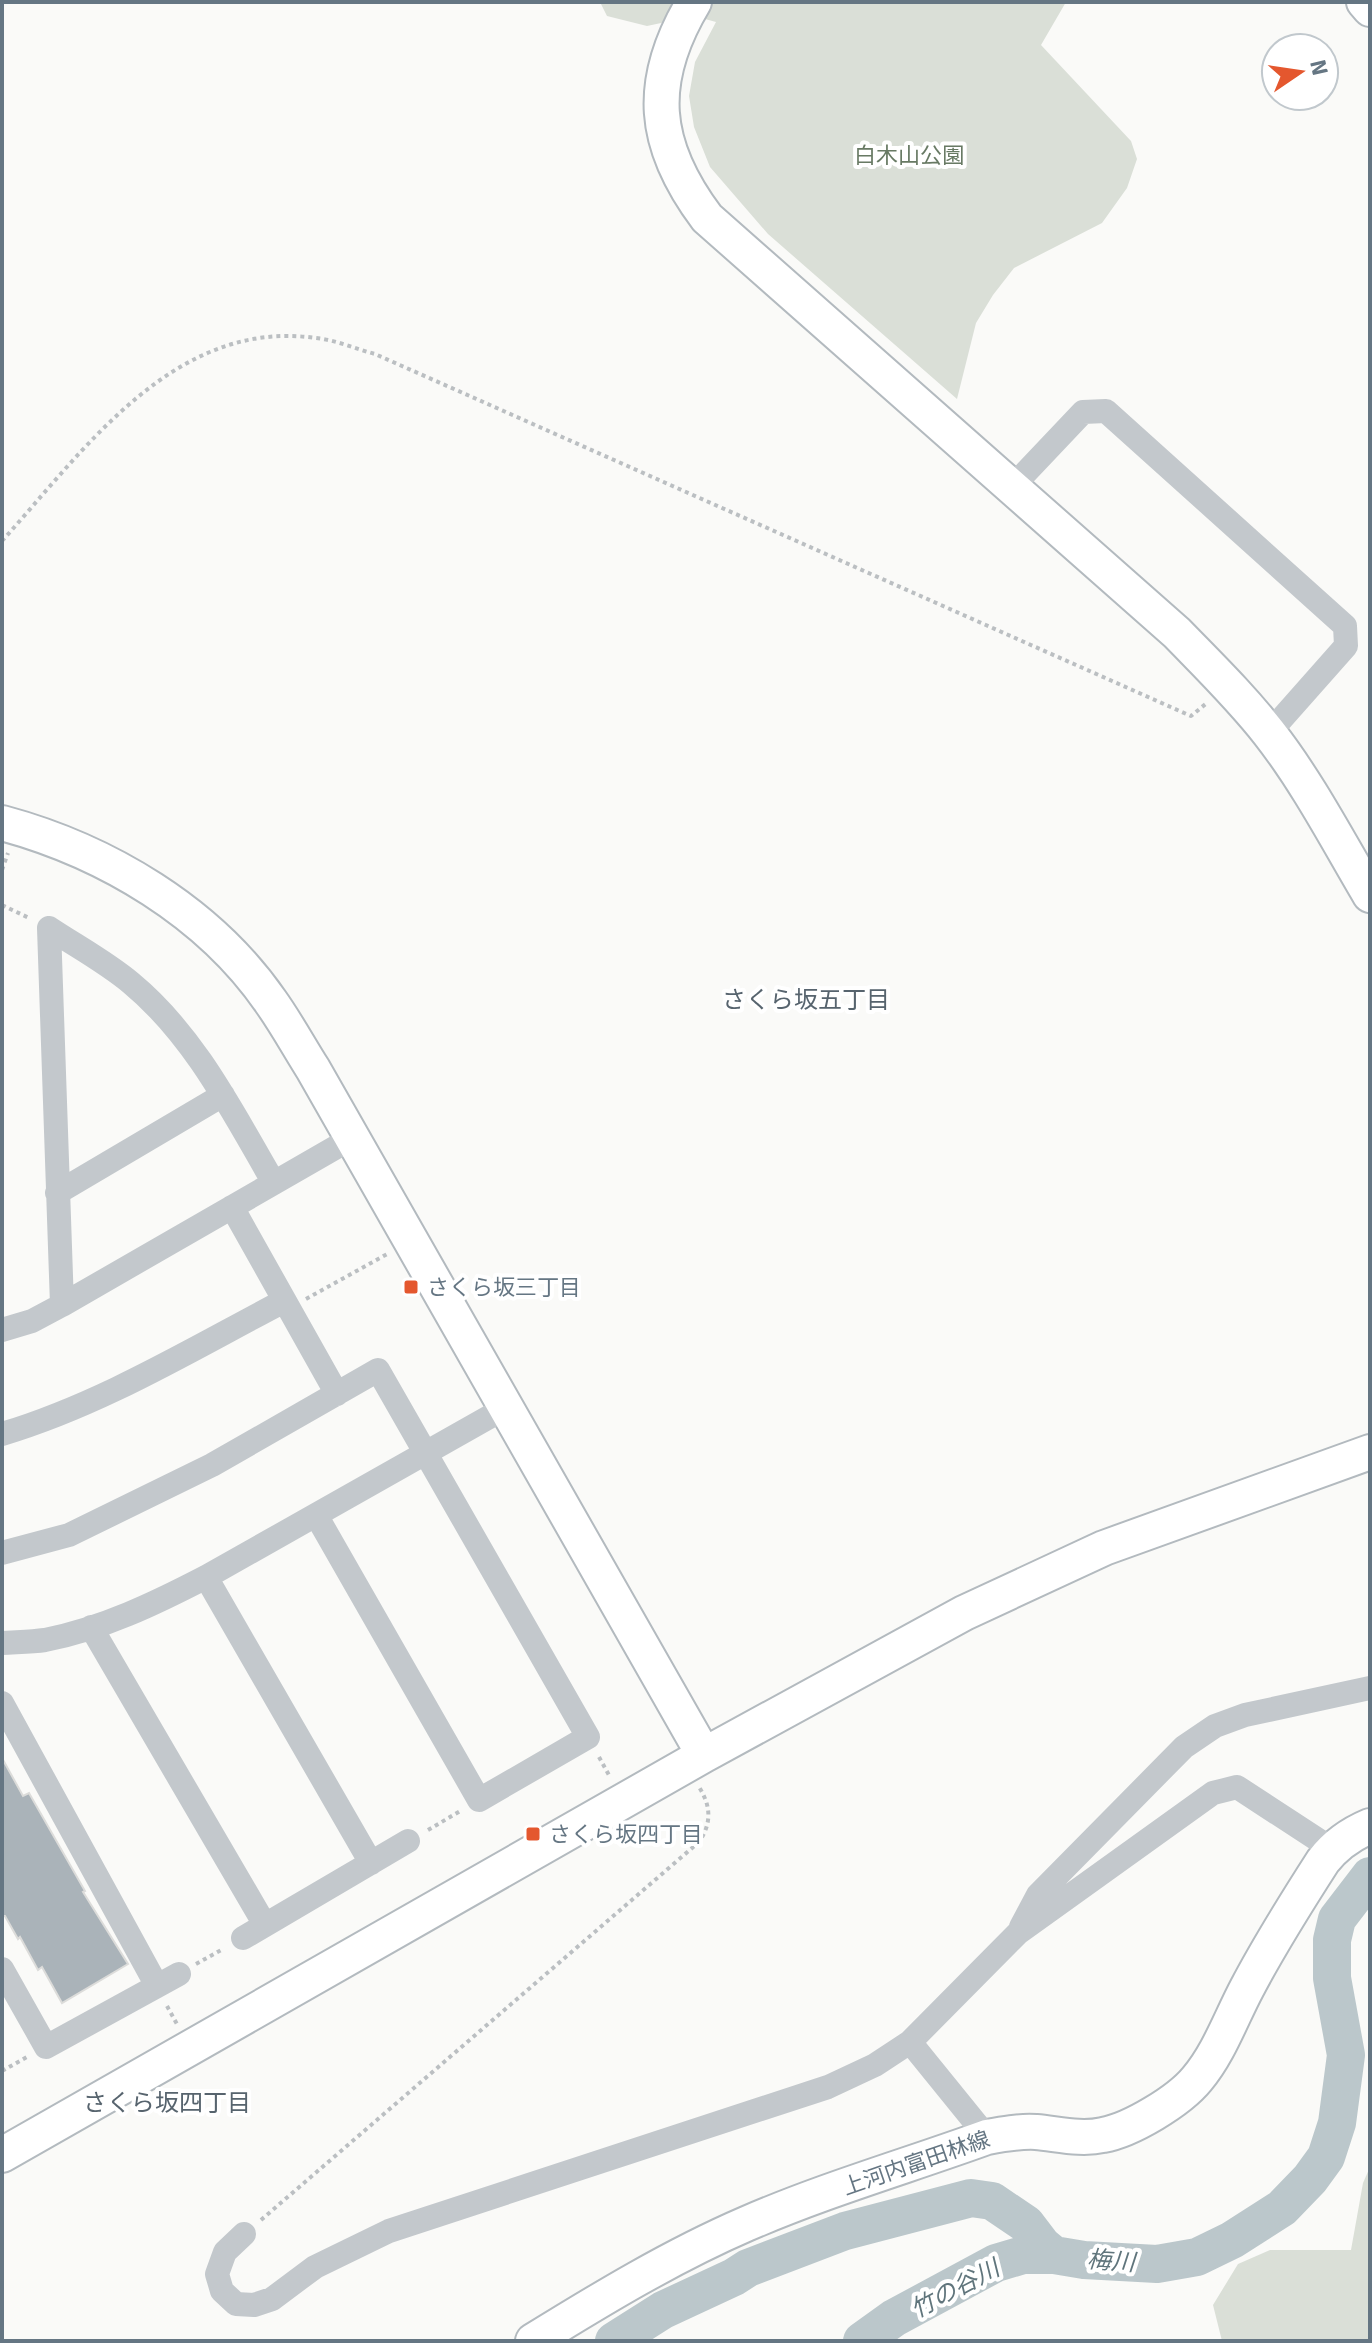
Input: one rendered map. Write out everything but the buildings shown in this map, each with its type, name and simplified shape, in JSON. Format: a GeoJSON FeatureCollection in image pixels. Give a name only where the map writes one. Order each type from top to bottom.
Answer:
{"type":"FeatureCollection","features":[{"type":"Feature","properties":{"kind":"street"},"geometry":{"type":"LineString","coordinates":[[694,2],[669,54],[662,81],[661,118],[670,156],[686,190],[707,218],[1177,633],[1269,733],[1303,782],[1370,895]]}},
{"type":"Feature","properties":{"kind":"street"},"geometry":{"type":"LineString","coordinates":[[1364,2],[1370,9]]}},
{"type":"Feature","properties":{"kind":"street"},"geometry":{"type":"LineString","coordinates":[[1012,487],[1083,412],[1106,411],[1345,626],[1346,646],[1269,733]]}},
{"type":"Feature","properties":{"kind":"street"},"geometry":{"type":"LineString","coordinates":[[5,837],[73,846],[134,878],[184,912],[231,955],[270,1000],[313,1069],[507,1407],[695,1760]]}},
{"type":"Feature","properties":{"kind":"street"},"geometry":{"type":"LineString","coordinates":[[49,928],[132,984],[196,1054],[274,1183]]}},
{"type":"Feature","properties":{"kind":"street"},"geometry":{"type":"LineString","coordinates":[[49,928],[62,1305]]}},
{"type":"Feature","properties":{"kind":"street"},"geometry":{"type":"LineString","coordinates":[[57,1193],[223,1095]]}},
{"type":"Feature","properties":{"kind":"street"},"geometry":{"type":"LineString","coordinates":[[2,1330],[32,1321],[62,1305],[352,1138]]}},
{"type":"Feature","properties":{"kind":"street"},"geometry":{"type":"LineString","coordinates":[[232,1207],[337,1394]]}},
{"type":"Feature","properties":{"kind":"street"},"geometry":{"type":"LineString","coordinates":[[2,1434],[49,1420],[287,1305]]}},
{"type":"Feature","properties":{"kind":"street"},"geometry":{"type":"LineString","coordinates":[[2,1553],[69,1535],[212,1465],[378,1370],[588,1737],[479,1800],[316,1515]]}},
{"type":"Feature","properties":{"kind":"street"},"geometry":{"type":"LineString","coordinates":[[2,1643],[44,1640],[156,1603],[507,1407]]}},
{"type":"Feature","properties":{"kind":"street"},"geometry":{"type":"LineString","coordinates":[[2,2155],[695,1760],[964,1613],[1104,1548],[1370,1452]]}},
{"type":"Feature","properties":{"kind":"street"},"geometry":{"type":"LineString","coordinates":[[206,1577],[371,1863]]}},
{"type":"Feature","properties":{"kind":"street"},"geometry":{"type":"LineString","coordinates":[[91,1627],[265,1925]]}},
{"type":"Feature","properties":{"kind":"street"},"geometry":{"type":"LineString","coordinates":[[1018,1933],[1038,1895],[1184,1747],[1215,1726],[1245,1715],[1370,1688]]}},
{"type":"Feature","properties":{"kind":"street"},"geometry":{"type":"LineString","coordinates":[[2,1703],[157,1986]]}},
{"type":"Feature","properties":{"kind":"street"},"geometry":{"type":"LineString","coordinates":[[244,2234],[225,2252],[217,2274],[222,2291],[236,2304],[254,2305],[272,2299],[315,2267],[389,2231],[828,2087],[875,2065],[910,2042],[1018,1933],[1213,1793],[1237,1787],[1332,1849]]}},
{"type":"Feature","properties":{"kind":"street","name":"上河内富田林線"},"geometry":{"type":"LineString","coordinates":[[533,2341],[607,2295],[743,2226],[987,2137],[1012,2132],[1102,2136],[1126,2128],[1180,2095],[1197,2080],[1213,2055],[1268,1947],[1332,1849],[1352,1833],[1370,1826]]}},
{"type":"Feature","properties":{"kind":"street"},"geometry":{"type":"LineString","coordinates":[[243,1938],[408,1841]]}},
{"type":"Feature","properties":{"kind":"street"},"geometry":{"type":"LineString","coordinates":[[2,1969],[46,2047],[179,1974]]}},
{"type":"Feature","properties":{"kind":"street"},"geometry":{"type":"LineString","coordinates":[[910,2042],[987,2137]]}},
{"type":"Feature","properties":{"kind":"path"},"geometry":{"type":"LineString","coordinates":[[2,541],[114,418],[161,377],[213,349],[264,338],[316,338],[375,354],[1191,716],[1228,686]]}},
{"type":"Feature","properties":{"kind":"path"},"geometry":{"type":"LineString","coordinates":[[2,870],[5,837]]}},
{"type":"Feature","properties":{"kind":"path"},"geometry":{"type":"LineString","coordinates":[[2,905],[49,928]]}},
{"type":"Feature","properties":{"kind":"path"},"geometry":{"type":"LineString","coordinates":[[287,1305],[391,1251]]}},
{"type":"Feature","properties":{"kind":"path"},"geometry":{"type":"LineString","coordinates":[[588,1737],[616,1787]]}},
{"type":"Feature","properties":{"kind":"path"},"geometry":{"type":"LineString","coordinates":[[244,2234],[699,1842],[709,1828],[709,1813],[695,1760]]}},
{"type":"Feature","properties":{"kind":"path"},"geometry":{"type":"LineString","coordinates":[[408,1841],[479,1800]]}},
{"type":"Feature","properties":{"kind":"path"},"geometry":{"type":"LineString","coordinates":[[179,1974],[243,1938]]}},
{"type":"Feature","properties":{"kind":"path"},"geometry":{"type":"LineString","coordinates":[[157,1986],[182,2033]]}},
{"type":"Feature","properties":{"kind":"green space","name":"白木山公園"},"geometry":{"type":"Polygon","coordinates":[[[600,2],[1066,2],[1041,45],[1131,141],[1137,159],[1127,188],[1102,223],[1014,268],[993,295],[976,323],[957,399],[768,234],[710,167],[694,127],[689,96],[695,62],[716,22],[694,16],[647,26],[607,16],[600,2]]]}},
{"type":"Feature","properties":{"kind":"green space"},"geometry":{"type":"Polygon","coordinates":[[[1370,2167],[1370,2341],[1222,2341],[1213,2305],[1238,2264],[1270,2250],[1351,2250],[1363,2183],[1370,2167]]]}},
{"type":"Feature","properties":{"kind":"waterway","name":"梅川"},"geometry":{"type":"LineString","coordinates":[[614,2341],[663,2310],[748,2268],[845,2231],[971,2198],[992,2201],[1026,2224],[1054,2255],[1084,2260],[1157,2264],[1197,2257],[1232,2240],[1282,2208],[1326,2157],[1337,2123],[1346,2055],[1332,1978],[1332,1940],[1337,1919],[1370,1876]]}},
{"type":"Feature","properties":{"kind":"waterway","name":"竹の谷川"},"geometry":{"type":"LineString","coordinates":[[862,2341],[894,2318],[996,2263],[1023,2255],[1054,2255]]}},
{"type":"Feature","properties":{"kind":"place","name":"さくら坂三丁目"},"geometry":{"type":"Point","coordinates":[411,1287]}},
{"type":"Feature","properties":{"kind":"place","name":"さくら坂四丁目"},"geometry":{"type":"Point","coordinates":[533,1834]}},
{"type":"Feature","properties":{"kind":"district","name":"さくら坂五丁目"},"geometry":{"type":"Point","coordinates":[806,1000]}},
{"type":"Feature","properties":{"kind":"district","name":"さくら坂四丁目"},"geometry":{"type":"Point","coordinates":[167,2103]}}]}
